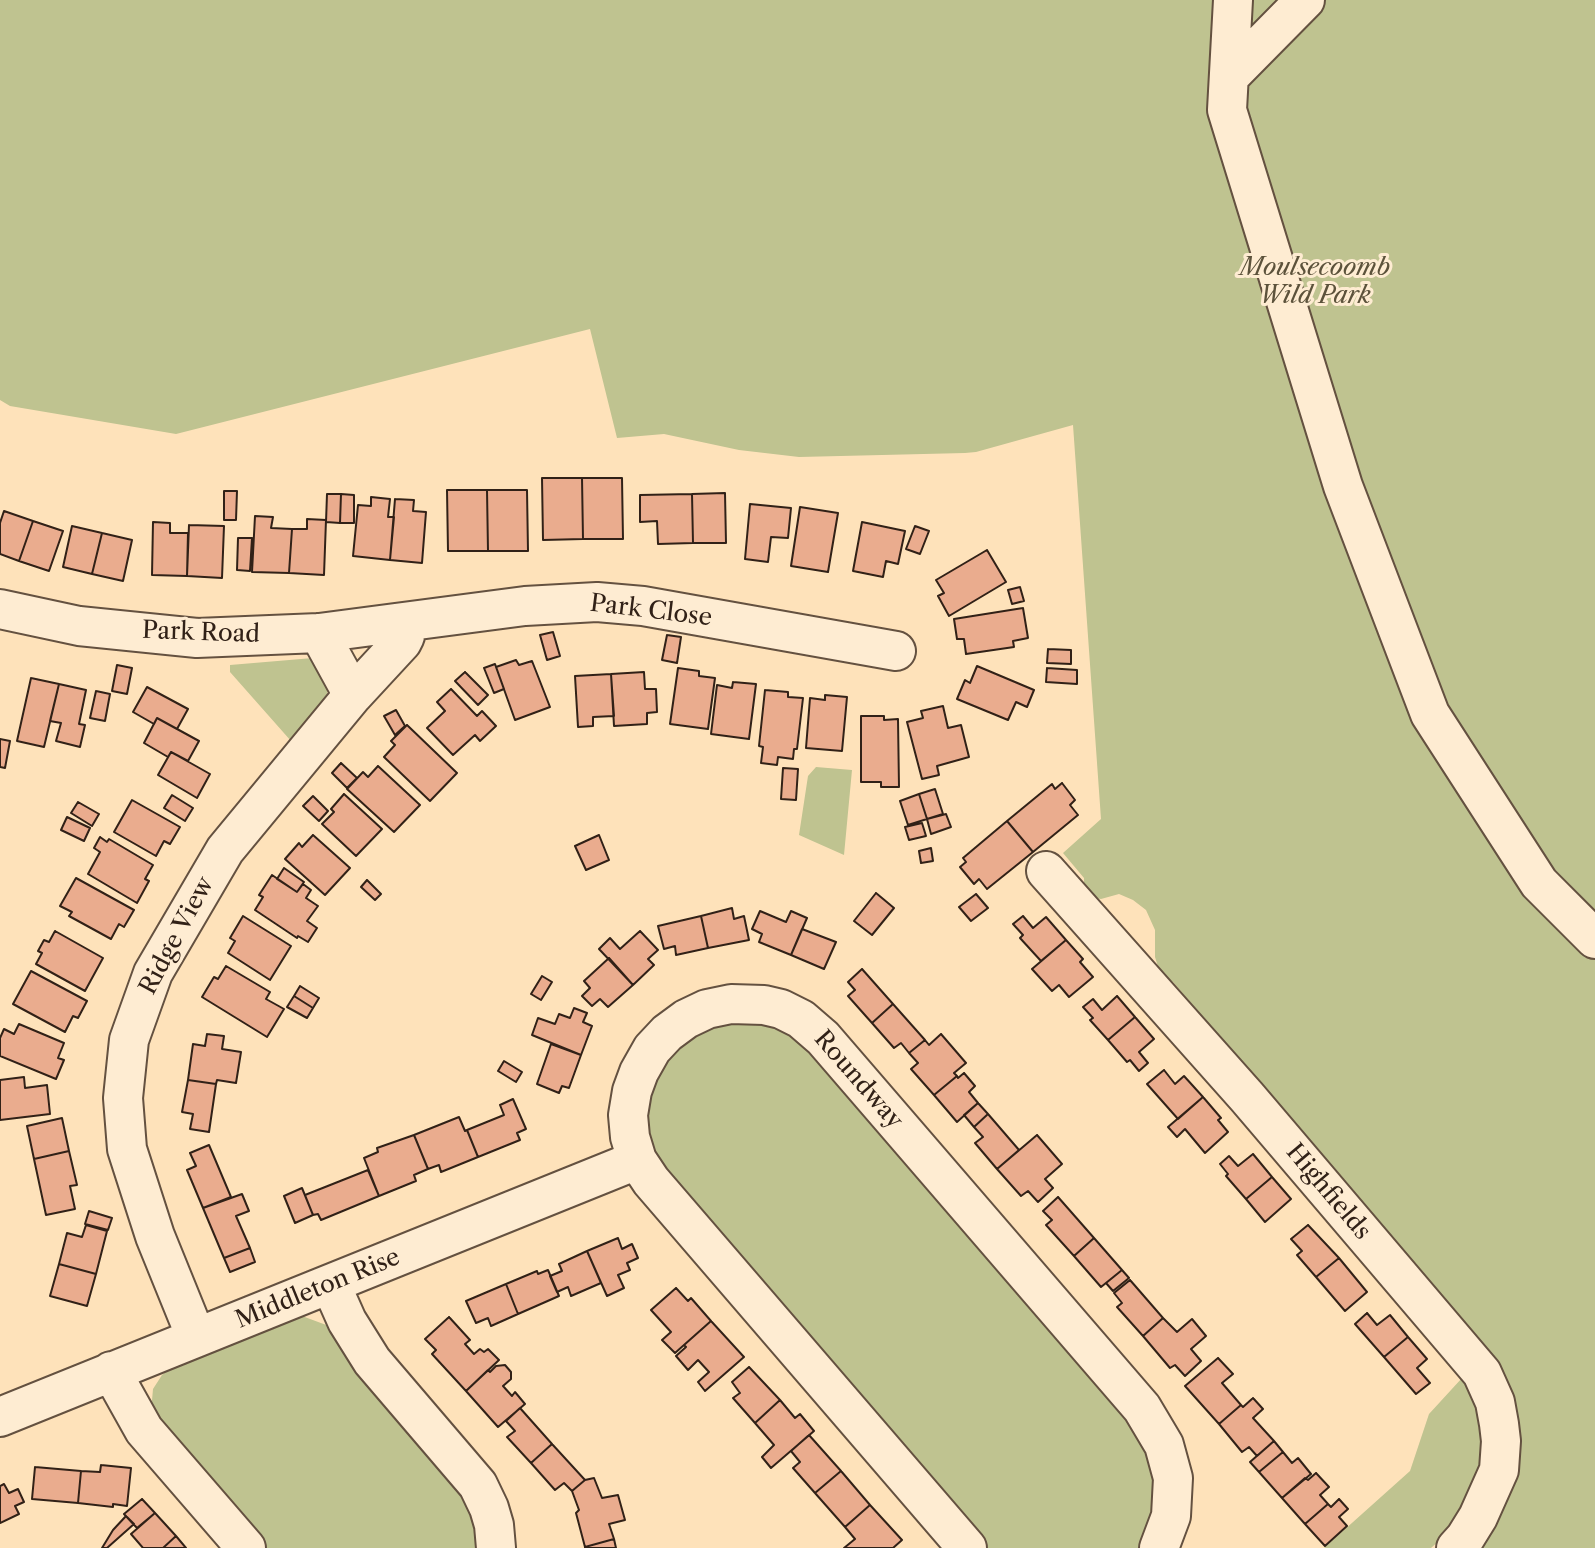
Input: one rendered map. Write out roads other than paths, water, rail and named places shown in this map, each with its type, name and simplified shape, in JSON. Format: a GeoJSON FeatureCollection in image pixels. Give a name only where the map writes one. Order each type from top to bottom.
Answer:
{"type":"FeatureCollection","features":[{"type":"Feature","properties":{"kind":"street"},"geometry":{"type":"LineString","coordinates":[[1233,0],[1227,110],[1343,486],[1430,714],[1539,884],[1595,939]]}},
{"type":"Feature","properties":{"kind":"street"},"geometry":{"type":"LineString","coordinates":[[1229,77],[1305,0]]}},
{"type":"Feature","properties":{"kind":"street","name":"Park Close"},"geometry":{"type":"LineString","coordinates":[[404,623],[525,606],[597,601],[643,606],[896,651]]}},
{"type":"Feature","properties":{"kind":"street","name":"Park Road"},"geometry":{"type":"LineString","coordinates":[[0,609],[79,626],[197,638],[319,633],[404,623]]}},
{"type":"Feature","properties":{"kind":"street","name":"Ridge View"},"geometry":{"type":"LineString","coordinates":[[196,1337],[155,1236],[127,1149],[123,1098],[129,1040],[153,973],[219,858],[353,695],[402,642],[405,636],[404,623]]}},
{"type":"Feature","properties":{"kind":"street"},"geometry":{"type":"LineString","coordinates":[[319,633],[353,695]]}},
{"type":"Feature","properties":{"kind":"street","name":"Highfields"},"geometry":{"type":"LineString","coordinates":[[1046,871],[1247,1097],[1482,1373],[1493,1394],[1499,1424],[1499,1470],[1479,1517],[1455,1548]]}},
{"type":"Feature","properties":{"kind":"street","name":"Roundway"},"geometry":{"type":"LineString","coordinates":[[967,1548],[651,1181],[636,1160],[628,1125],[632,1091],[652,1049],[667,1032],[686,1019],[707,1009],[752,1003],[775,1007],[811,1026],[1142,1408],[1164,1445],[1173,1478],[1171,1516],[1159,1548]]}},
{"type":"Feature","properties":{"kind":"street","name":"Middleton Rise"},"geometry":{"type":"LineString","coordinates":[[0,1417],[636,1160]]}},
{"type":"Feature","properties":{"kind":"street"},"geometry":{"type":"LineString","coordinates":[[331,1285],[347,1321],[372,1361],[478,1485],[494,1525],[496,1548]]}},
{"type":"Feature","properties":{"kind":"street"},"geometry":{"type":"LineString","coordinates":[[111,1371],[145,1430],[246,1548]]}},
{"type":"Feature","properties":{"kind":"park label","name":"Moulsecoomb Wild Park"},"geometry":{"type":"Point","coordinates":[1315,282]}}]}
